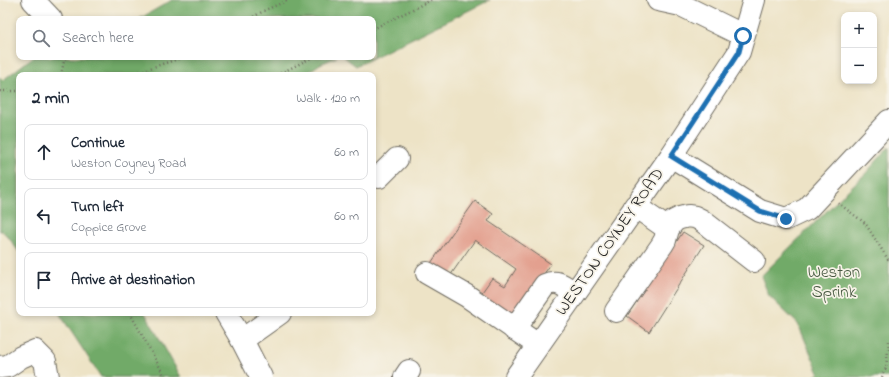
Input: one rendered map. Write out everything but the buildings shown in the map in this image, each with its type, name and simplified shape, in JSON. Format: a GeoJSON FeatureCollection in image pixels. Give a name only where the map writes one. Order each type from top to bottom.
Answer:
{"type":"FeatureCollection","features":[{"type":"Feature","properties":{"kind":"street"},"geometry":{"type":"LineString","coordinates":[[33,0],[48,16]]}},
{"type":"Feature","properties":{"kind":"street"},"geometry":{"type":"LineString","coordinates":[[658,0],[681,5],[743,36]]}},
{"type":"Feature","properties":{"kind":"street","name":"WESTON COYNEY ROAD"},"geometry":{"type":"LineString","coordinates":[[516,377],[671,156],[739,52],[754,0]]}},
{"type":"Feature","properties":{"kind":"street"},"geometry":{"type":"LineString","coordinates":[[671,156],[760,211],[786,219],[807,209],[889,121]]}},
{"type":"Feature","properties":{"kind":"street"},"geometry":{"type":"LineString","coordinates":[[376,176],[397,158]]}},
{"type":"Feature","properties":{"kind":"street"},"geometry":{"type":"LineString","coordinates":[[635,206],[668,229]]}},
{"type":"Feature","properties":{"kind":"street"},"geometry":{"type":"LineString","coordinates":[[616,312],[662,245],[668,229],[674,221],[680,218],[688,216],[701,220],[754,261]]}},
{"type":"Feature","properties":{"kind":"street"},"geometry":{"type":"LineString","coordinates":[[427,273],[467,296],[538,345]]}},
{"type":"Feature","properties":{"kind":"street"},"geometry":{"type":"LineString","coordinates":[[514,329],[545,285],[553,282],[559,283],[574,293]]}},
{"type":"Feature","properties":{"kind":"street"},"geometry":{"type":"LineString","coordinates":[[228,316],[261,377]]}},
{"type":"Feature","properties":{"kind":"street"},"geometry":{"type":"LineString","coordinates":[[242,340],[276,316]]}},
{"type":"Feature","properties":{"kind":"street"},"geometry":{"type":"LineString","coordinates":[[0,368],[8,366],[20,357],[35,351],[45,361],[48,377]]}},
{"type":"Feature","properties":{"kind":"path"},"geometry":{"type":"LineString","coordinates":[[255,16],[289,0]]}},
{"type":"Feature","properties":{"kind":"path"},"geometry":{"type":"LineString","coordinates":[[376,28],[431,0]]}},
{"type":"Feature","properties":{"kind":"path"},"geometry":{"type":"LineString","coordinates":[[62,72],[64,60]]}},
{"type":"Feature","properties":{"kind":"path"},"geometry":{"type":"LineString","coordinates":[[137,72],[175,60]]}},
{"type":"Feature","properties":{"kind":"path"},"geometry":{"type":"LineString","coordinates":[[283,72],[307,60]]}},
{"type":"Feature","properties":{"kind":"path"},"geometry":{"type":"LineString","coordinates":[[0,91],[16,92]]}},
{"type":"Feature","properties":{"kind":"path"},"geometry":{"type":"LineString","coordinates":[[823,192],[865,223],[889,261]]}},
{"type":"Feature","properties":{"kind":"path"},"geometry":{"type":"LineString","coordinates":[[132,316],[165,377]]}},
{"type":"Feature","properties":{"kind":"path"},"geometry":{"type":"LineString","coordinates":[[882,377],[888,368],[889,341]]}},
{"type":"Feature","properties":{"kind":"green space"},"geometry":{"type":"Polygon","coordinates":[[[172,0],[490,0],[376,56],[376,16],[144,16],[172,0]]]}},
{"type":"Feature","properties":{"kind":"green space"},"geometry":{"type":"Polygon","coordinates":[[[29,60],[330,60],[320,64],[308,72],[16,72],[16,248],[9,238],[2,231],[0,231],[0,77],[3,80],[29,60]]]}},
{"type":"Feature","properties":{"kind":"green space"},"geometry":{"type":"Polygon","coordinates":[[[348,60],[368,60],[356,66],[348,60]]]}},
{"type":"Feature","properties":{"kind":"green space","name":"Weston Sprink"},"geometry":{"type":"Polygon","coordinates":[[[889,147],[889,377],[814,377],[819,373],[798,324],[769,296],[761,276],[866,173],[889,147]]]}},
{"type":"Feature","properties":{"kind":"green space"},"geometry":{"type":"Polygon","coordinates":[[[61,316],[147,316],[181,377],[101,377],[61,316]]]}},
{"type":"Feature","properties":{"kind":"route"},"geometry":{"type":"LineString","coordinates":[[743,36],[739,52],[671,156],[760,211],[786,219]]}}]}
